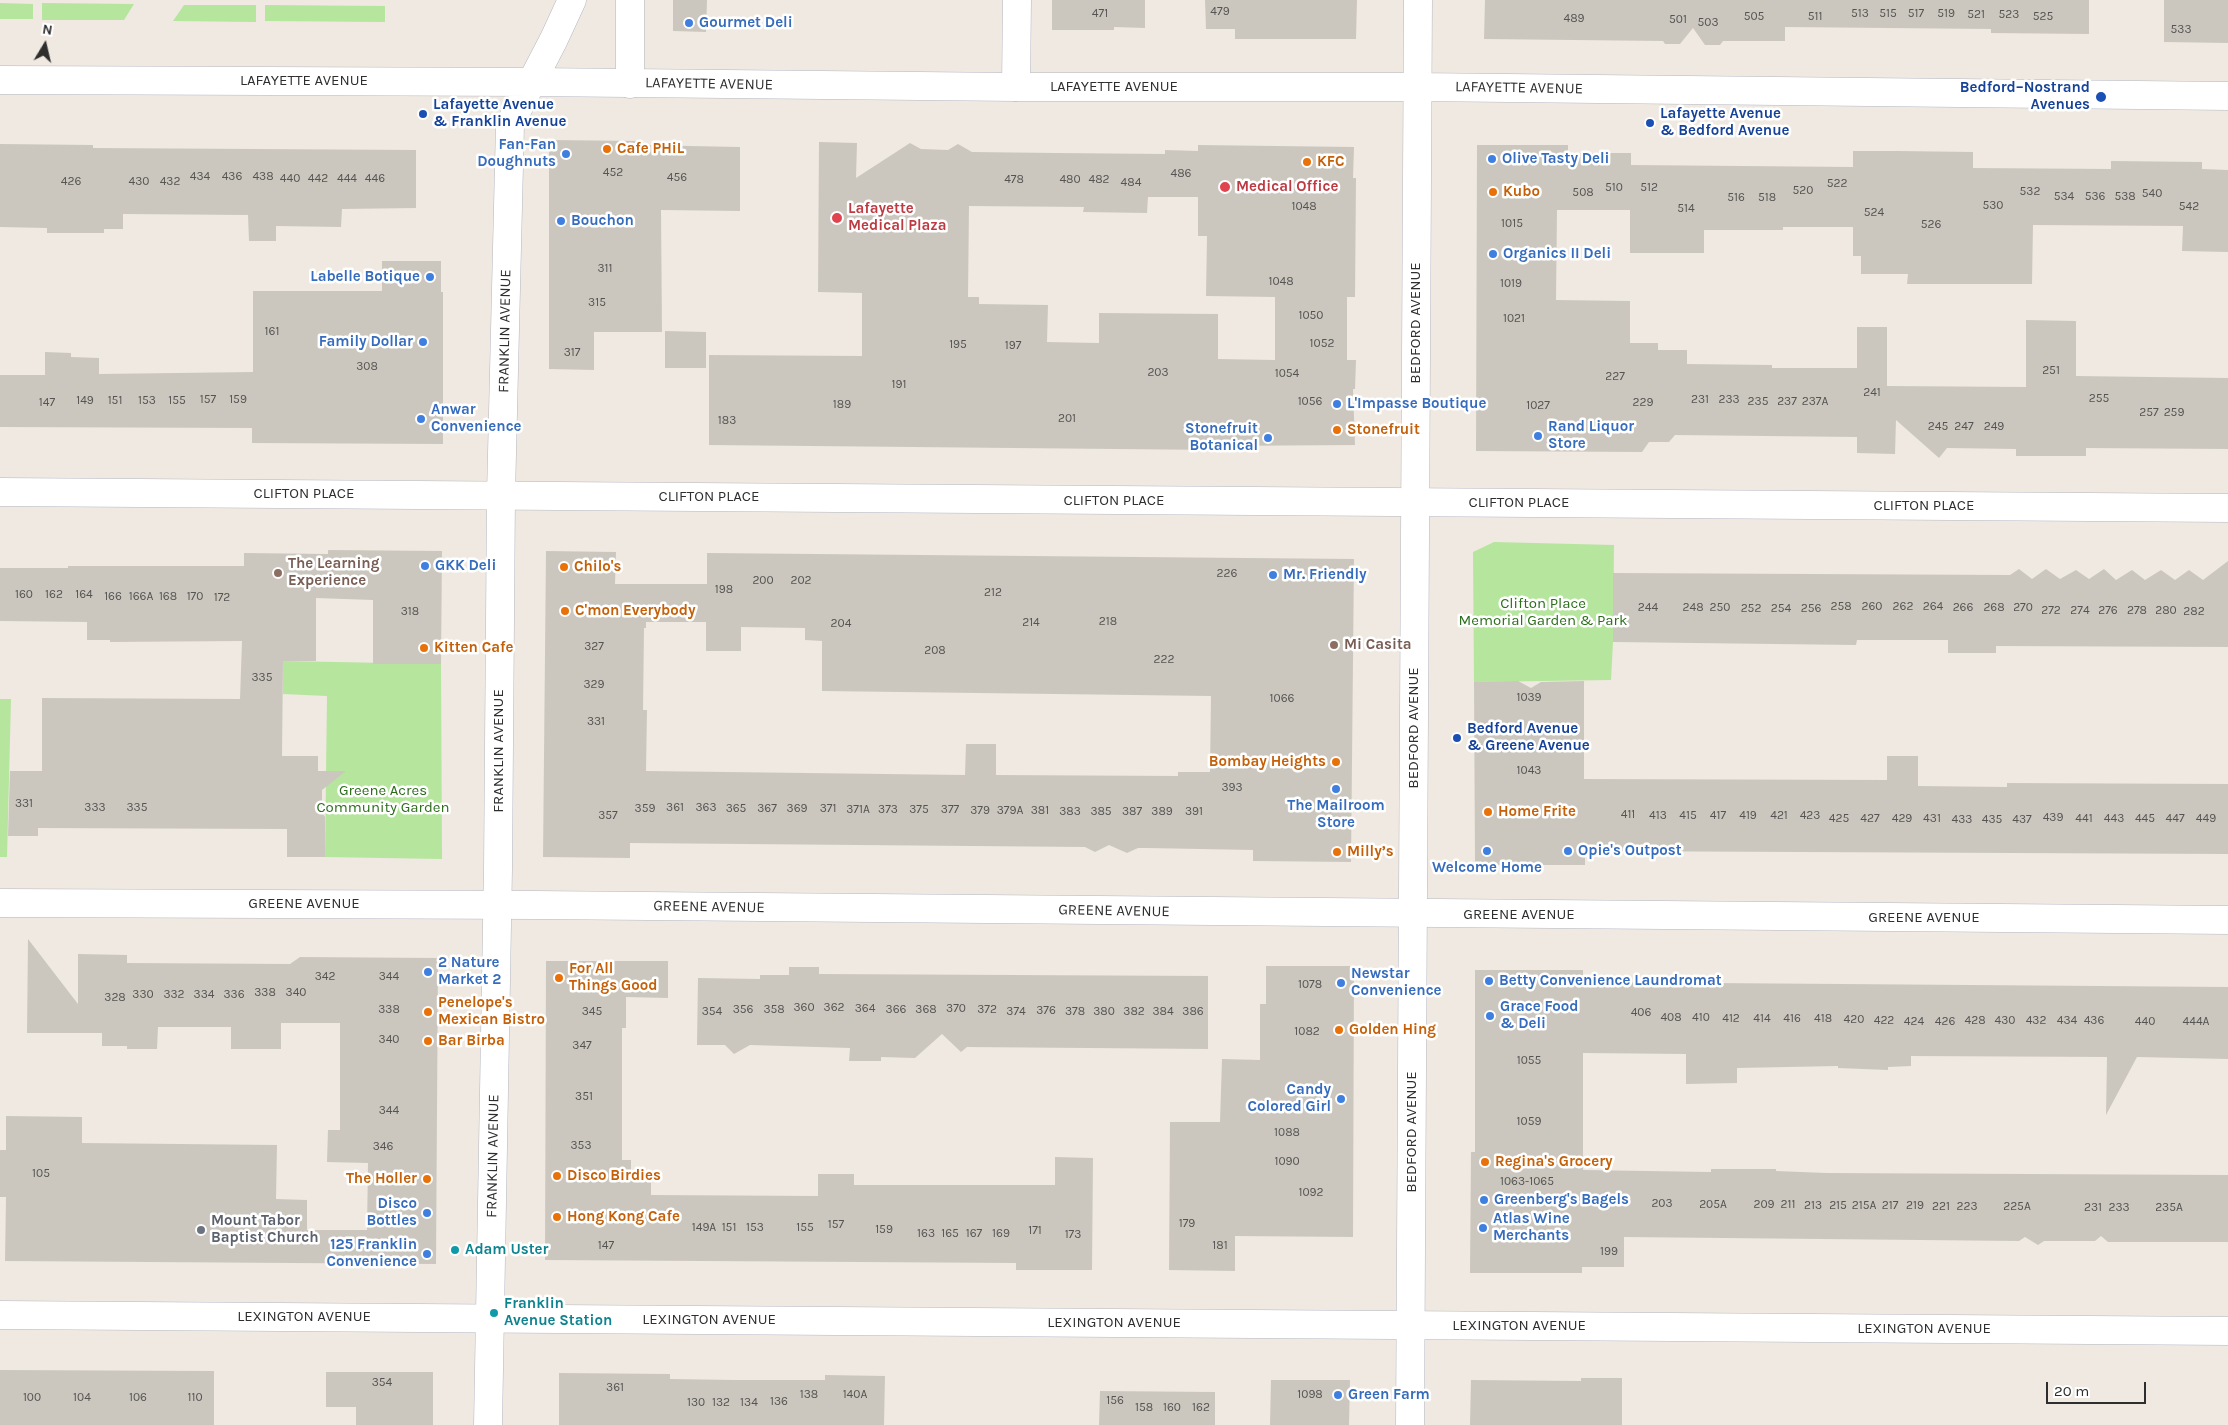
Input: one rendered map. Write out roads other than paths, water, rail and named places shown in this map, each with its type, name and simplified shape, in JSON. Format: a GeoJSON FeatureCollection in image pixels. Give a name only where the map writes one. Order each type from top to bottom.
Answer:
{"type":"FeatureCollection","features":[{"type":"Feature","properties":{"kind":"street","name":"FRANKLIN AVENUE"},"geometry":{"type":"LineString","coordinates":[[488,1425],[498,905],[501,496],[510,124],[572,0]]}},
{"type":"Feature","properties":{"kind":"street"},"geometry":{"type":"LineString","coordinates":[[630,0],[630,84]]}},
{"type":"Feature","properties":{"kind":"street"},"geometry":{"type":"LineString","coordinates":[[1016,87],[1017,0]]}},
{"type":"Feature","properties":{"kind":"street","name":"BEDFORD AVENUE"},"geometry":{"type":"LineString","coordinates":[[1410,1425],[1418,0]]}},
{"type":"Feature","properties":{"kind":"street","name":"LAFAYETTE AVENUE"},"geometry":{"type":"LineString","coordinates":[[0,80],[532,82],[1016,87],[1417,87],[2228,96]]}},
{"type":"Feature","properties":{"kind":"street","name":"CLIFTON PLACE"},"geometry":{"type":"LineString","coordinates":[[0,492],[2228,508]]}},
{"type":"Feature","properties":{"kind":"street","name":"GREENE AVENUE"},"geometry":{"type":"LineString","coordinates":[[0,903],[498,905],[2228,920]]}},
{"type":"Feature","properties":{"kind":"street","name":"LEXINGTON AVENUE"},"geometry":{"type":"LineString","coordinates":[[0,1315],[2228,1330]]}},
{"type":"Feature","properties":{"kind":"place","name":"Gourmet Deli"},"geometry":{"type":"Point","coordinates":[689,23]}},
{"type":"Feature","properties":{"kind":"place","name":"Bedford–Nostrand Avenues"},"geometry":{"type":"Point","coordinates":[2101,97]}},
{"type":"Feature","properties":{"kind":"place","name":"Lafayette Avenue & Franklin Avenue"},"geometry":{"type":"Point","coordinates":[423,114]}},
{"type":"Feature","properties":{"kind":"place","name":"Lafayette Avenue & Bedford Avenue"},"geometry":{"type":"Point","coordinates":[1650,123]}},
{"type":"Feature","properties":{"kind":"place","name":"Cafe PHiL"},"geometry":{"type":"Point","coordinates":[607,149]}},
{"type":"Feature","properties":{"kind":"place","name":"Fan-Fan Doughnuts"},"geometry":{"type":"Point","coordinates":[566,154]}},
{"type":"Feature","properties":{"kind":"place","name":"Olive Tasty Deli"},"geometry":{"type":"Point","coordinates":[1492,159]}},
{"type":"Feature","properties":{"kind":"place","name":"KFC"},"geometry":{"type":"Point","coordinates":[1307,162]}},
{"type":"Feature","properties":{"kind":"place","name":"Medical Office"},"geometry":{"type":"Point","coordinates":[1225,187]}},
{"type":"Feature","properties":{"kind":"place","name":"Kubo"},"geometry":{"type":"Point","coordinates":[1493,192]}},
{"type":"Feature","properties":{"kind":"place","name":"Lafayette Medical Plaza"},"geometry":{"type":"Point","coordinates":[837,218]}},
{"type":"Feature","properties":{"kind":"place","name":"Bouchon"},"geometry":{"type":"Point","coordinates":[561,221]}},
{"type":"Feature","properties":{"kind":"place","name":"Organics II Deli"},"geometry":{"type":"Point","coordinates":[1493,254]}},
{"type":"Feature","properties":{"kind":"place","name":"Labelle Botique"},"geometry":{"type":"Point","coordinates":[430,277]}},
{"type":"Feature","properties":{"kind":"place","name":"Family Dollar"},"geometry":{"type":"Point","coordinates":[423,342]}},
{"type":"Feature","properties":{"kind":"place","name":"L'Impasse Boutique"},"geometry":{"type":"Point","coordinates":[1337,404]}},
{"type":"Feature","properties":{"kind":"place","name":"Anwar Convenience"},"geometry":{"type":"Point","coordinates":[421,419]}},
{"type":"Feature","properties":{"kind":"place","name":"Stonefruit"},"geometry":{"type":"Point","coordinates":[1337,430]}},
{"type":"Feature","properties":{"kind":"place","name":"Rand Liquor Store"},"geometry":{"type":"Point","coordinates":[1538,436]}},
{"type":"Feature","properties":{"kind":"place","name":"Stonefruit Botanical"},"geometry":{"type":"Point","coordinates":[1268,438]}},
{"type":"Feature","properties":{"kind":"place","name":"GKK Deli"},"geometry":{"type":"Point","coordinates":[425,566]}},
{"type":"Feature","properties":{"kind":"place","name":"Chilo's"},"geometry":{"type":"Point","coordinates":[564,567]}},
{"type":"Feature","properties":{"kind":"place","name":"The Learning Experience"},"geometry":{"type":"Point","coordinates":[278,573]}},
{"type":"Feature","properties":{"kind":"place","name":"Mr. Friendly"},"geometry":{"type":"Point","coordinates":[1273,575]}},
{"type":"Feature","properties":{"kind":"place","name":"C'mon Everybody"},"geometry":{"type":"Point","coordinates":[565,611]}},
{"type":"Feature","properties":{"kind":"place","name":"Mi Casita"},"geometry":{"type":"Point","coordinates":[1334,645]}},
{"type":"Feature","properties":{"kind":"place","name":"Kitten Cafe"},"geometry":{"type":"Point","coordinates":[424,648]}},
{"type":"Feature","properties":{"kind":"place","name":"Bedford Avenue & Greene Avenue"},"geometry":{"type":"Point","coordinates":[1457,738]}},
{"type":"Feature","properties":{"kind":"place","name":"Bombay Heights"},"geometry":{"type":"Point","coordinates":[1336,762]}},
{"type":"Feature","properties":{"kind":"place","name":"The Mailroom Store"},"geometry":{"type":"Point","coordinates":[1336,789]}},
{"type":"Feature","properties":{"kind":"place","name":"Home Frite"},"geometry":{"type":"Point","coordinates":[1488,812]}},
{"type":"Feature","properties":{"kind":"place","name":"Welcome Home"},"geometry":{"type":"Point","coordinates":[1487,851]}},
{"type":"Feature","properties":{"kind":"place","name":"Opie's Outpost"},"geometry":{"type":"Point","coordinates":[1568,851]}},
{"type":"Feature","properties":{"kind":"place","name":"Milly’s"},"geometry":{"type":"Point","coordinates":[1337,852]}},
{"type":"Feature","properties":{"kind":"place","name":"2 Nature Market 2"},"geometry":{"type":"Point","coordinates":[428,972]}},
{"type":"Feature","properties":{"kind":"place","name":"For All Things Good"},"geometry":{"type":"Point","coordinates":[559,978]}},
{"type":"Feature","properties":{"kind":"place","name":"Betty Convenience Laundromat"},"geometry":{"type":"Point","coordinates":[1489,981]}},
{"type":"Feature","properties":{"kind":"place","name":"Newstar Convenience"},"geometry":{"type":"Point","coordinates":[1341,983]}},
{"type":"Feature","properties":{"kind":"place","name":"Penelope's Mexican Bistro"},"geometry":{"type":"Point","coordinates":[428,1012]}},
{"type":"Feature","properties":{"kind":"place","name":"Grace Food & Deli"},"geometry":{"type":"Point","coordinates":[1490,1016]}},
{"type":"Feature","properties":{"kind":"place","name":"Golden Hing"},"geometry":{"type":"Point","coordinates":[1339,1030]}},
{"type":"Feature","properties":{"kind":"place","name":"Bar Birba"},"geometry":{"type":"Point","coordinates":[428,1041]}},
{"type":"Feature","properties":{"kind":"place","name":"Candy Colored Girl"},"geometry":{"type":"Point","coordinates":[1341,1099]}},
{"type":"Feature","properties":{"kind":"place","name":"Regina's Grocery"},"geometry":{"type":"Point","coordinates":[1485,1162]}},
{"type":"Feature","properties":{"kind":"place","name":"Disco Birdies"},"geometry":{"type":"Point","coordinates":[557,1176]}},
{"type":"Feature","properties":{"kind":"place","name":"The Holler"},"geometry":{"type":"Point","coordinates":[427,1179]}},
{"type":"Feature","properties":{"kind":"place","name":"Greenberg's Bagels"},"geometry":{"type":"Point","coordinates":[1484,1200]}},
{"type":"Feature","properties":{"kind":"place","name":"Disco Bottles"},"geometry":{"type":"Point","coordinates":[427,1213]}},
{"type":"Feature","properties":{"kind":"place","name":"Hong Kong Cafe"},"geometry":{"type":"Point","coordinates":[557,1217]}},
{"type":"Feature","properties":{"kind":"place","name":"Atlas Wine Merchants"},"geometry":{"type":"Point","coordinates":[1483,1228]}},
{"type":"Feature","properties":{"kind":"place","name":"Mount Tabor Baptist Church"},"geometry":{"type":"Point","coordinates":[201,1230]}},
{"type":"Feature","properties":{"kind":"place","name":"Adam Uster"},"geometry":{"type":"Point","coordinates":[455,1250]}},
{"type":"Feature","properties":{"kind":"place","name":"125 Franklin Convenience"},"geometry":{"type":"Point","coordinates":[427,1254]}},
{"type":"Feature","properties":{"kind":"place","name":"Franklin Avenue Station"},"geometry":{"type":"Point","coordinates":[494,1313]}},
{"type":"Feature","properties":{"kind":"place","name":"Green Farm"},"geometry":{"type":"Point","coordinates":[1338,1395]}},
{"type":"Feature","properties":{"kind":"park label","name":"Clifton Place Memorial Garden & Park"},"geometry":{"type":"Point","coordinates":[1543,612]}},
{"type":"Feature","properties":{"kind":"park label","name":"Greene Acres Community Garden"},"geometry":{"type":"Point","coordinates":[383,800]}}]}
